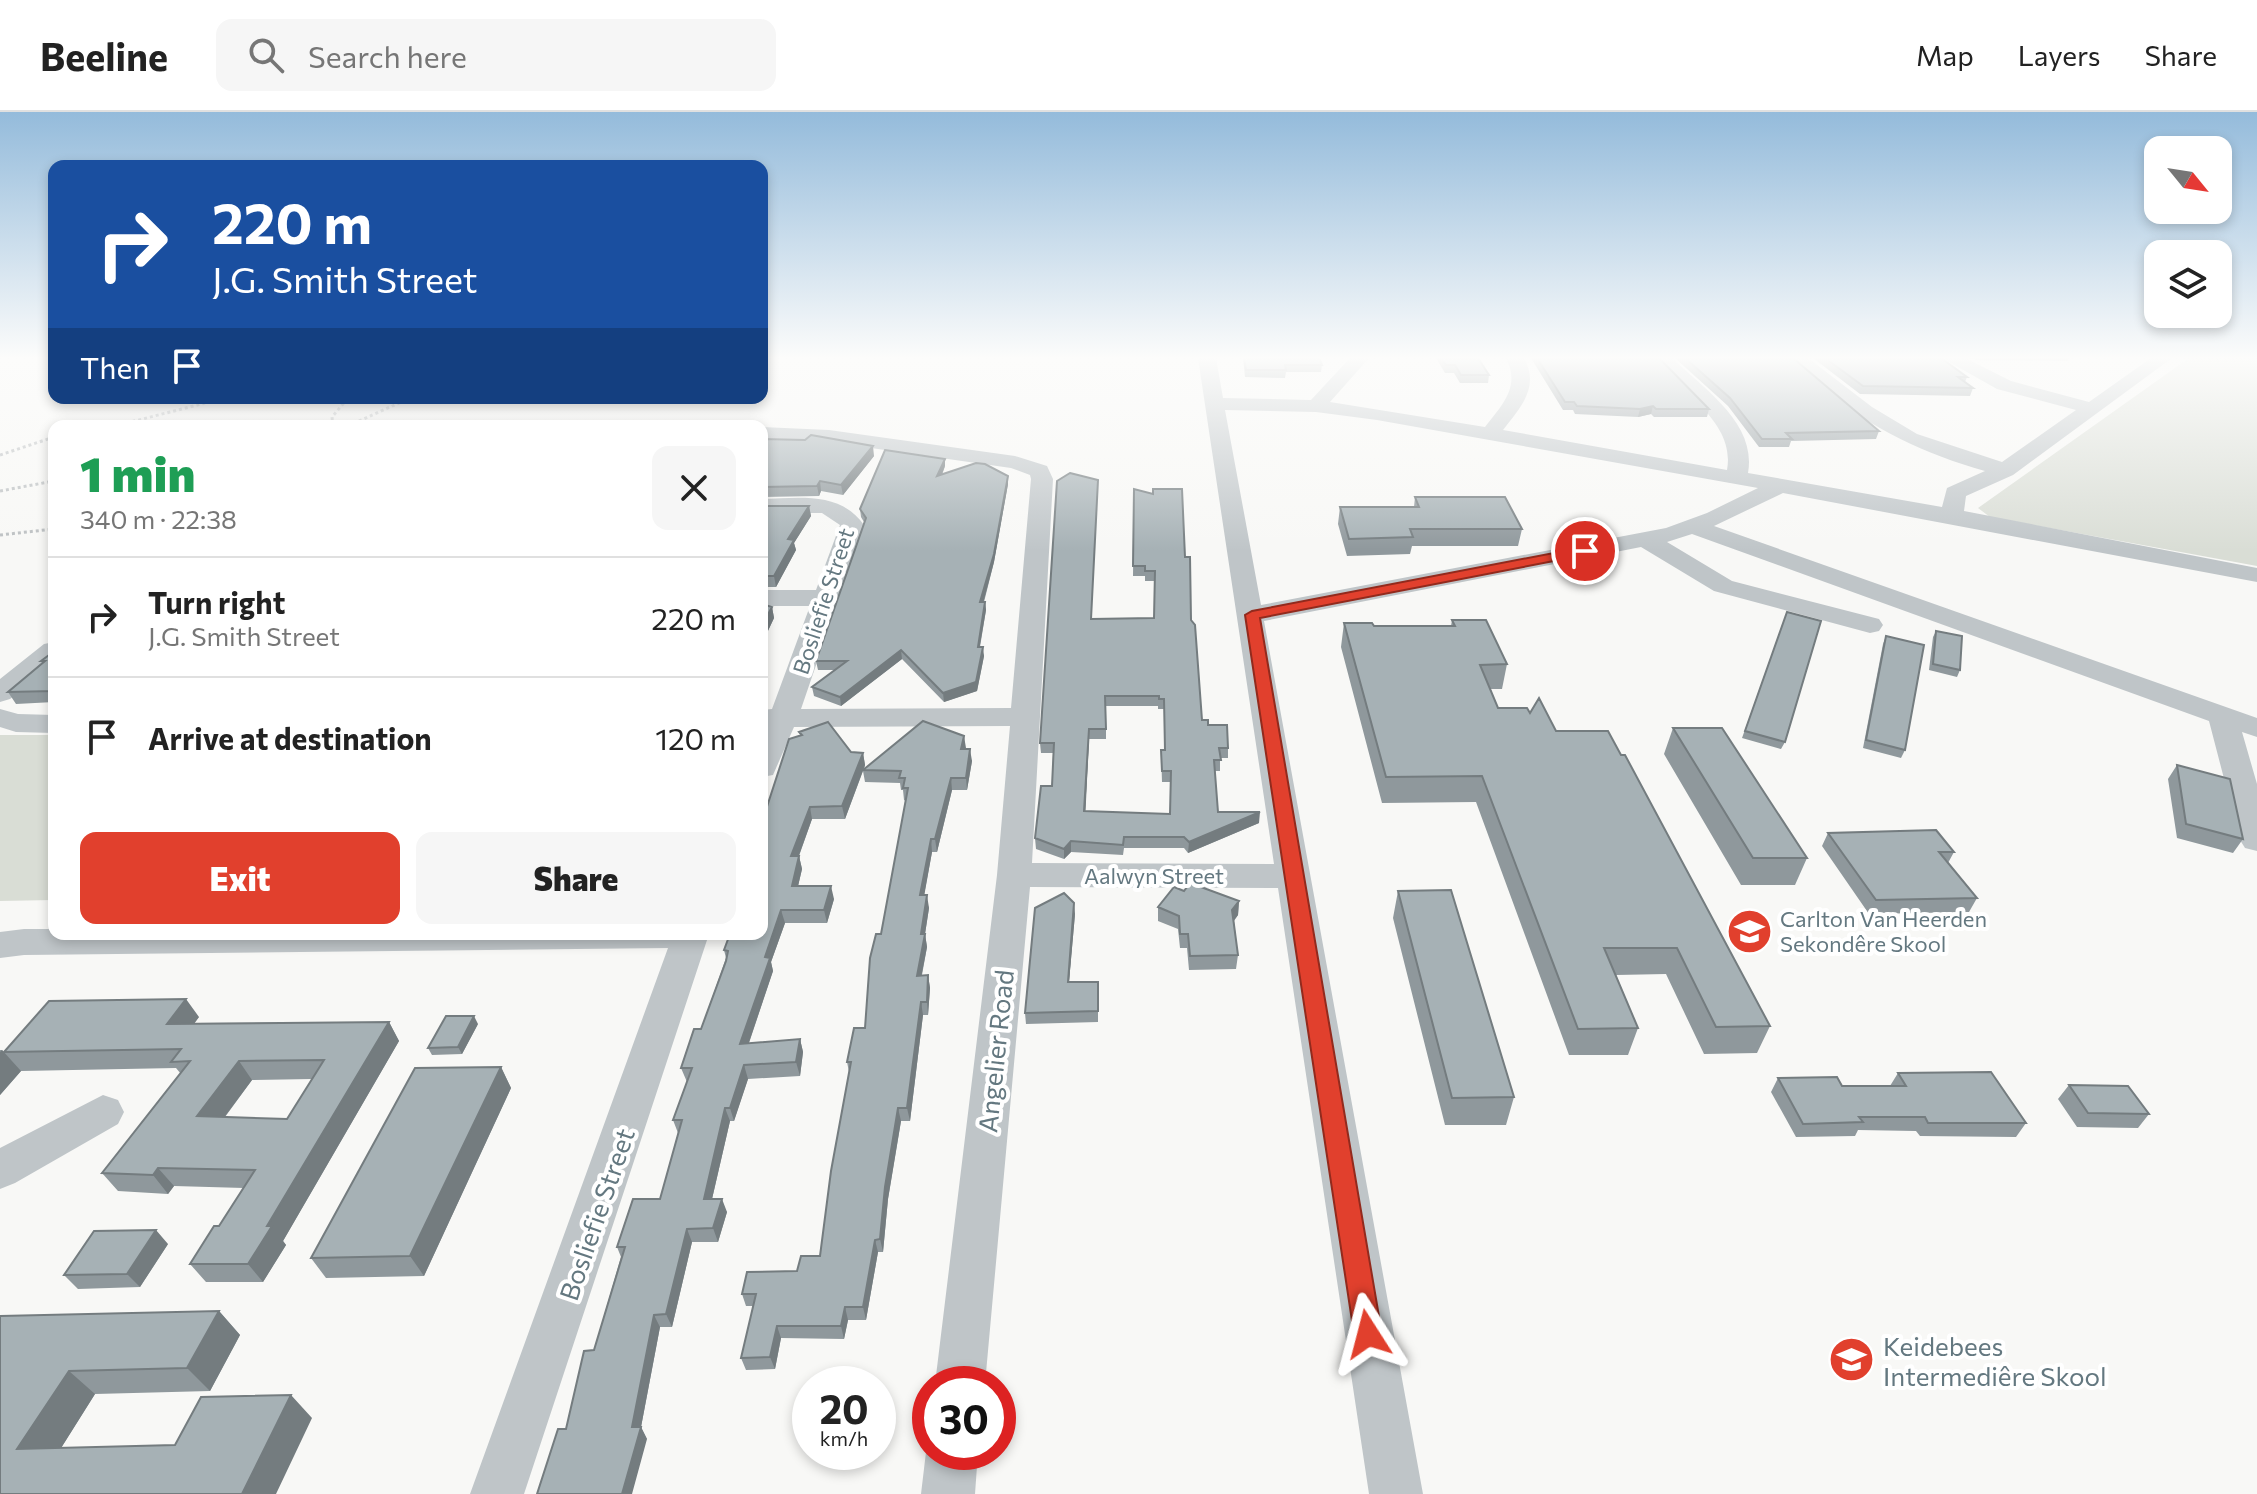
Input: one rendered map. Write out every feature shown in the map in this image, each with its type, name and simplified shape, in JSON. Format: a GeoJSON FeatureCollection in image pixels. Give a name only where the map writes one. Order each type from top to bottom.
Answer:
{"type":"FeatureCollection","features":[{"type":"Feature","properties":{"kind":"street"},"geometry":{"type":"LineString","coordinates":[[1216,422],[1252,615],[1396,1494]]}},
{"type":"Feature","properties":{"kind":"street"},"geometry":{"type":"LineString","coordinates":[[1418,422],[1952,516],[2257,575]]}},
{"type":"Feature","properties":{"kind":"street"},"geometry":{"type":"LineString","coordinates":[[1490,434],[1498,422]]}},
{"type":"Feature","properties":{"kind":"street"},"geometry":{"type":"LineString","coordinates":[[1726,422],[1739,442],[1741,454],[1736,477]]}},
{"type":"Feature","properties":{"kind":"street"},"geometry":{"type":"LineString","coordinates":[[1882,422],[1932,448],[2005,470]]}},
{"type":"Feature","properties":{"kind":"street"},"geometry":{"type":"LineString","coordinates":[[1952,516],[1955,493],[2005,470],[2074,422]]}},
{"type":"Feature","properties":{"kind":"street","name":"Angelier Road"},"geometry":{"type":"LineString","coordinates":[[768,433],[829,436],[1015,462],[1039,471],[1042,495],[1023,717],[1014,875],[962,1366]]}},
{"type":"Feature","properties":{"kind":"street"},"geometry":{"type":"LineString","coordinates":[[1252,615],[1694,527],[1781,485]]}},
{"type":"Feature","properties":{"kind":"street","name":"Bosliefie Street"},"geometry":{"type":"LineString","coordinates":[[768,506],[835,508],[848,516],[852,525],[826,598],[773,718],[768,741]]}},
{"type":"Feature","properties":{"kind":"street"},"geometry":{"type":"LineString","coordinates":[[1694,527],[2257,728]]}},
{"type":"Feature","properties":{"kind":"street"},"geometry":{"type":"LineString","coordinates":[[1645,539],[1723,586],[1870,625]]}},
{"type":"Feature","properties":{"kind":"street"},"geometry":{"type":"LineString","coordinates":[[768,598],[826,598]]}},
{"type":"Feature","properties":{"kind":"street"},"geometry":{"type":"LineString","coordinates":[[0,693],[48,655]]}},
{"type":"Feature","properties":{"kind":"street"},"geometry":{"type":"LineString","coordinates":[[2222,716],[2257,840]]}},
{"type":"Feature","properties":{"kind":"street"},"geometry":{"type":"LineString","coordinates":[[773,718],[1023,717]]}},
{"type":"Feature","properties":{"kind":"street"},"geometry":{"type":"LineString","coordinates":[[0,718],[16,723],[48,724]]}},
{"type":"Feature","properties":{"kind":"street","name":"Aalwyn Street"},"geometry":{"type":"LineString","coordinates":[[1014,875],[1294,876]]}},
{"type":"Feature","properties":{"kind":"street"},"geometry":{"type":"LineString","coordinates":[[0,945],[24,942],[215,940]]}},
{"type":"Feature","properties":{"kind":"street","name":"Bosliefie Street"},"geometry":{"type":"LineString","coordinates":[[497,1494],[689,940]]}},
{"type":"Feature","properties":{"kind":"street"},"geometry":{"type":"LineString","coordinates":[[0,1170],[103,1112]]}},
{"type":"Feature","properties":{"kind":"street"},"geometry":{"type":"LineString","coordinates":[[948,1494],[950,1470]]}},
{"type":"Feature","properties":{"kind":"path"},"geometry":{"type":"LineString","coordinates":[[0,455],[48,439]]}},
{"type":"Feature","properties":{"kind":"path"},"geometry":{"type":"LineString","coordinates":[[0,491],[48,482]]}},
{"type":"Feature","properties":{"kind":"path"},"geometry":{"type":"LineString","coordinates":[[0,535],[48,530]]}},
{"type":"Feature","properties":{"kind":"shaded area"},"geometry":{"type":"Polygon","coordinates":[[[2098,422],[2257,422],[2257,566],[1990,517],[1978,508],[2098,422]]]}},
{"type":"Feature","properties":{"kind":"shaded area"},"geometry":{"type":"Polygon","coordinates":[[[0,735],[48,735],[48,900],[0,901],[0,735]]]}},
{"type":"Feature","properties":{"kind":"building"},"geometry":{"type":"Polygon","coordinates":[[[1749,422],[1869,422],[1879,431],[1786,433],[1792,439],[1762,439],[1749,422]]]}},
{"type":"Feature","properties":{"kind":"building"},"geometry":{"type":"Polygon","coordinates":[[[811,435],[873,446],[841,485],[820,481],[817,486],[768,487],[768,439],[805,440],[811,435]]]}},
{"type":"Feature","properties":{"kind":"building"},"geometry":{"type":"Polygon","coordinates":[[[885,450],[945,459],[937,476],[976,463],[985,464],[1008,476],[994,554],[980,602],[985,602],[978,647],[983,647],[976,682],[943,693],[901,650],[840,697],[812,687],[847,661],[816,661],[866,518],[860,509],[885,450]]]}},
{"type":"Feature","properties":{"kind":"building"},"geometry":{"type":"Polygon","coordinates":[[[1070,473],[1098,480],[1091,619],[1154,618],[1155,571],[1145,571],[1145,566],[1133,566],[1134,489],[1153,494],[1153,489],[1182,489],[1185,557],[1190,557],[1191,620],[1195,625],[1202,720],[1208,720],[1208,725],[1227,725],[1228,748],[1219,748],[1221,760],[1214,760],[1218,812],[1260,812],[1189,842],[1184,837],[1124,837],[1123,845],[1071,841],[1064,849],[1035,838],[1041,786],[1052,786],[1054,743],[1040,743],[1057,481],[1070,473]],[[1105,696],[1106,729],[1089,729],[1084,811],[1170,814],[1171,771],[1162,771],[1161,750],[1165,750],[1164,699],[1159,699],[1159,696],[1105,696]]]}},
{"type":"Feature","properties":{"kind":"building"},"geometry":{"type":"Polygon","coordinates":[[[1415,497],[1505,497],[1522,529],[1410,529],[1413,537],[1349,539],[1340,507],[1419,507],[1415,497]]]}},
{"type":"Feature","properties":{"kind":"building"},"geometry":{"type":"Polygon","coordinates":[[[768,506],[809,506],[788,539],[794,540],[774,576],[768,576],[768,506]]]}},
{"type":"Feature","properties":{"kind":"building"},"geometry":{"type":"Polygon","coordinates":[[[1787,612],[1821,621],[1785,742],[1745,731],[1787,612]]]}},
{"type":"Feature","properties":{"kind":"building"},"geometry":{"type":"Polygon","coordinates":[[[1452,620],[1486,620],[1507,664],[1480,665],[1498,708],[1527,708],[1530,713],[1539,698],[1556,731],[1608,731],[1621,755],[1625,755],[1770,1026],[1716,1027],[1677,948],[1604,948],[1638,1028],[1578,1029],[1482,776],[1386,777],[1344,623],[1455,626],[1452,620]]]}},
{"type":"Feature","properties":{"kind":"building"},"geometry":{"type":"Polygon","coordinates":[[[1936,631],[1962,636],[1960,670],[1933,664],[1936,631]]]}},
{"type":"Feature","properties":{"kind":"building"},"geometry":{"type":"Polygon","coordinates":[[[1886,636],[1924,645],[1905,750],[1866,740],[1886,636]]]}},
{"type":"Feature","properties":{"kind":"building"},"geometry":{"type":"Polygon","coordinates":[[[48,656],[48,691],[8,692],[45,661],[41,661],[48,656]]]}},
{"type":"Feature","properties":{"kind":"building"},"geometry":{"type":"Polygon","coordinates":[[[923,721],[964,736],[961,749],[970,749],[966,778],[951,778],[935,839],[931,839],[920,895],[927,895],[921,934],[925,934],[917,976],[928,975],[927,1002],[921,1002],[907,1108],[898,1108],[880,1239],[875,1240],[863,1307],[845,1307],[841,1326],[777,1326],[770,1357],[741,1358],[756,1294],[742,1294],[747,1272],[797,1271],[801,1256],[820,1256],[831,1171],[851,1062],[847,1062],[854,1028],[865,1028],[870,958],[876,934],[881,934],[908,788],[903,788],[905,778],[899,778],[901,771],[863,770],[923,721]]]}},
{"type":"Feature","properties":{"kind":"building"},"geometry":{"type":"Polygon","coordinates":[[[828,722],[851,752],[863,753],[842,806],[810,807],[791,856],[799,856],[792,886],[831,886],[824,910],[781,910],[765,957],[770,958],[740,1044],[800,1039],[796,1062],[744,1065],[730,1108],[725,1108],[704,1199],[722,1199],[713,1228],[687,1229],[666,1314],[654,1315],[632,1427],[641,1427],[622,1494],[537,1494],[558,1429],[566,1429],[584,1351],[594,1350],[625,1247],[617,1247],[633,1199],[660,1199],[682,1120],[673,1120],[692,1068],[681,1068],[694,1029],[701,1029],[726,961],[728,951],[724,950],[728,940],[768,940],[768,804],[789,739],[802,735],[799,732],[828,722]]]}},
{"type":"Feature","properties":{"kind":"building"},"geometry":{"type":"Polygon","coordinates":[[[1673,728],[1722,728],[1807,858],[1753,858],[1673,728]]]}},
{"type":"Feature","properties":{"kind":"building"},"geometry":{"type":"Polygon","coordinates":[[[2177,765],[2230,779],[2243,839],[2186,824],[2177,765]]]}},
{"type":"Feature","properties":{"kind":"building"},"geometry":{"type":"Polygon","coordinates":[[[1936,830],[1954,852],[1939,852],[1977,898],[1876,900],[1828,833],[1936,830]]]}},
{"type":"Feature","properties":{"kind":"building"},"geometry":{"type":"Polygon","coordinates":[[[1190,883],[1239,901],[1232,910],[1238,955],[1190,956],[1188,934],[1180,934],[1179,916],[1158,907],[1174,887],[1184,891],[1190,883]]]}},
{"type":"Feature","properties":{"kind":"building"},"geometry":{"type":"Polygon","coordinates":[[[1451,890],[1514,1097],[1452,1098],[1398,891],[1451,890]]]}},
{"type":"Feature","properties":{"kind":"building"},"geometry":{"type":"Polygon","coordinates":[[[1064,893],[1074,903],[1068,982],[1098,982],[1098,1011],[1025,1013],[1035,908],[1064,893]]]}},
{"type":"Feature","properties":{"kind":"building"},"geometry":{"type":"Polygon","coordinates":[[[186,999],[167,1024],[389,1022],[267,1226],[272,1226],[248,1264],[190,1264],[255,1170],[158,1168],[153,1175],[102,1173],[190,1061],[171,1062],[181,1049],[4,1052],[49,1001],[186,999]],[[324,1060],[239,1061],[197,1116],[287,1119],[324,1060]]]}},
{"type":"Feature","properties":{"kind":"building"},"geometry":{"type":"Polygon","coordinates":[[[446,1016],[474,1016],[458,1047],[428,1048],[446,1016]]]}},
{"type":"Feature","properties":{"kind":"building"},"geometry":{"type":"Polygon","coordinates":[[[501,1067],[410,1256],[311,1258],[415,1068],[501,1067]]]}},
{"type":"Feature","properties":{"kind":"building"},"geometry":{"type":"Polygon","coordinates":[[[1991,1072],[2026,1123],[1928,1123],[1925,1117],[1859,1117],[1863,1122],[1803,1124],[1778,1078],[1837,1077],[1842,1086],[1906,1086],[1898,1073],[1991,1072]]]}},
{"type":"Feature","properties":{"kind":"building"},"geometry":{"type":"Polygon","coordinates":[[[2069,1085],[2128,1086],[2149,1114],[2088,1113],[2069,1085]]]}},
{"type":"Feature","properties":{"kind":"building"},"geometry":{"type":"Polygon","coordinates":[[[156,1230],[127,1274],[64,1275],[94,1231],[156,1230]]]}},
{"type":"Feature","properties":{"kind":"building"},"geometry":{"type":"Polygon","coordinates":[[[219,1311],[187,1368],[69,1371],[17,1449],[175,1445],[201,1397],[291,1395],[242,1494],[0,1494],[0,1316],[219,1311]]]}},
{"type":"Feature","properties":{"kind":"place","name":"Carlton Van Heerden Sekondêre Skool"},"geometry":{"type":"Point","coordinates":[1749,931]}},
{"type":"Feature","properties":{"kind":"place","name":"Keidebees Intermediêre Skool"},"geometry":{"type":"Point","coordinates":[1852,1360]}},
{"type":"Feature","properties":{"kind":"route"},"geometry":{"type":"LineString","coordinates":[[1368,1334],[1252,615],[1585,551]]}}]}
